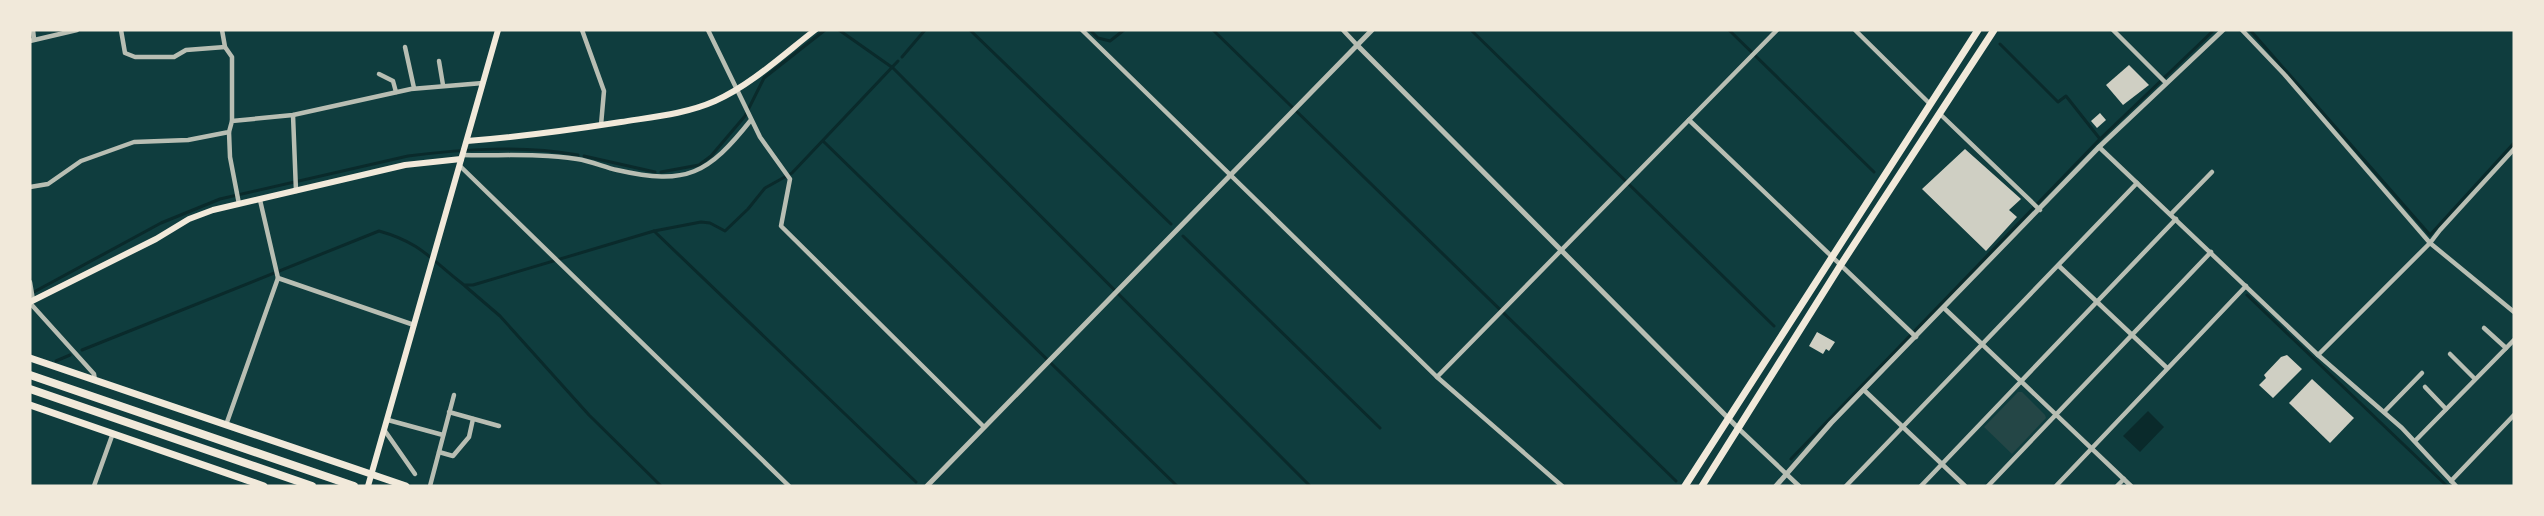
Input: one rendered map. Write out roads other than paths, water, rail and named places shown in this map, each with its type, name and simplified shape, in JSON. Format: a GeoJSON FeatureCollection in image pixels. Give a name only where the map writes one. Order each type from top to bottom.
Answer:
{"type":"FeatureCollection","features":[{"type":"Feature","properties":{"kind":"highway"},"geometry":{"type":"LineString","coordinates":[[30,375],[354,486]]}},
{"type":"Feature","properties":{"kind":"highway"},"geometry":{"type":"LineString","coordinates":[[30,389],[312,486]]}},
{"type":"Feature","properties":{"kind":"main road"},"geometry":{"type":"LineString","coordinates":[[368,486],[498,30]]}},
{"type":"Feature","properties":{"kind":"main road"},"geometry":{"type":"LineString","coordinates":[[466,143],[677,113],[715,101],[737,88],[807,33],[815,30]]}},
{"type":"Feature","properties":{"kind":"main road"},"geometry":{"type":"LineString","coordinates":[[1685,486],[1978,30]]}},
{"type":"Feature","properties":{"kind":"main road"},"geometry":{"type":"LineString","coordinates":[[1702,486],[1840,266],[1994,30]]}},
{"type":"Feature","properties":{"kind":"main road"},"geometry":{"type":"LineString","coordinates":[[31,302],[156,239],[189,219],[238,201],[260,200],[405,165],[462,158]]}},
{"type":"Feature","properties":{"kind":"main road"},"geometry":{"type":"LineString","coordinates":[[30,358],[406,486]]}},
{"type":"Feature","properties":{"kind":"main road"},"geometry":{"type":"LineString","coordinates":[[30,405],[264,486]]}},
{"type":"Feature","properties":{"kind":"street"},"geometry":{"type":"LineString","coordinates":[[33,30],[32,40],[76,30]]}},
{"type":"Feature","properties":{"kind":"street"},"geometry":{"type":"LineString","coordinates":[[121,30],[125,53],[135,57],[174,57],[186,50],[225,47]]}},
{"type":"Feature","properties":{"kind":"street"},"geometry":{"type":"LineString","coordinates":[[222,30],[225,47],[232,57],[230,157],[238,201]]}},
{"type":"Feature","properties":{"kind":"street"},"geometry":{"type":"LineString","coordinates":[[582,30],[604,91],[601,125]]}},
{"type":"Feature","properties":{"kind":"street"},"geometry":{"type":"LineString","coordinates":[[708,30],[760,137],[790,179],[781,226],[984,427]]}},
{"type":"Feature","properties":{"kind":"street"},"geometry":{"type":"LineString","coordinates":[[1082,30],[1437,377],[1562,486]]}},
{"type":"Feature","properties":{"kind":"street"},"geometry":{"type":"LineString","coordinates":[[1342,30],[1562,250],[1681,373],[1799,486]]}},
{"type":"Feature","properties":{"kind":"street"},"geometry":{"type":"LineString","coordinates":[[927,486],[1372,30]]}},
{"type":"Feature","properties":{"kind":"street"},"geometry":{"type":"LineString","coordinates":[[1437,377],[1777,30]]}},
{"type":"Feature","properties":{"kind":"street"},"geometry":{"type":"LineString","coordinates":[[1855,30],[1929,104]]}},
{"type":"Feature","properties":{"kind":"street"},"geometry":{"type":"LineString","coordinates":[[2113,30],[2165,82]]}},
{"type":"Feature","properties":{"kind":"street"},"geometry":{"type":"LineString","coordinates":[[2242,30],[2284,74],[2430,243],[2514,312]]}},
{"type":"Feature","properties":{"kind":"street"},"geometry":{"type":"LineString","coordinates":[[1776,486],[1831,423],[1865,391],[1915,336],[2099,147],[2220,31]]}},
{"type":"Feature","properties":{"kind":"street"},"geometry":{"type":"LineString","coordinates":[[405,47],[414,88]]}},
{"type":"Feature","properties":{"kind":"street"},"geometry":{"type":"LineString","coordinates":[[439,61],[442,85]]}},
{"type":"Feature","properties":{"kind":"street"},"geometry":{"type":"LineString","coordinates":[[379,74],[393,81],[396,92]]}},
{"type":"Feature","properties":{"kind":"street"},"geometry":{"type":"LineString","coordinates":[[232,121],[293,115],[414,88],[483,83]]}},
{"type":"Feature","properties":{"kind":"street"},"geometry":{"type":"LineString","coordinates":[[1940,114],[2039,209]]}},
{"type":"Feature","properties":{"kind":"street"},"geometry":{"type":"LineString","coordinates":[[293,115],[297,191]]}},
{"type":"Feature","properties":{"kind":"street"},"geometry":{"type":"LineString","coordinates":[[462,158],[553,156],[584,160],[634,174],[671,176],[699,171],[728,147],[751,120]]}},
{"type":"Feature","properties":{"kind":"street"},"geometry":{"type":"LineString","coordinates":[[1689,120],[1915,336]]}},
{"type":"Feature","properties":{"kind":"street"},"geometry":{"type":"LineString","coordinates":[[30,187],[48,184],[81,161],[134,142],[188,140],[229,132]]}},
{"type":"Feature","properties":{"kind":"street"},"geometry":{"type":"LineString","coordinates":[[2099,147],[2319,355],[2385,412],[2456,486]]}},
{"type":"Feature","properties":{"kind":"street"},"geometry":{"type":"LineString","coordinates":[[2319,355],[2430,243],[2514,149]]}},
{"type":"Feature","properties":{"kind":"street"},"geometry":{"type":"LineString","coordinates":[[462,158],[553,256],[789,486]]}},
{"type":"Feature","properties":{"kind":"street"},"geometry":{"type":"LineString","coordinates":[[2171,214],[2212,172]]}},
{"type":"Feature","properties":{"kind":"street"},"geometry":{"type":"LineString","coordinates":[[1846,486],[2138,183]]}},
{"type":"Feature","properties":{"kind":"street"},"geometry":{"type":"LineString","coordinates":[[226,425],[278,277],[260,200]]}},
{"type":"Feature","properties":{"kind":"street"},"geometry":{"type":"LineString","coordinates":[[1921,486],[2176,219]]}},
{"type":"Feature","properties":{"kind":"street"},"geometry":{"type":"LineString","coordinates":[[1988,486],[2211,252]]}},
{"type":"Feature","properties":{"kind":"street"},"geometry":{"type":"LineString","coordinates":[[2059,266],[2167,368]]}},
{"type":"Feature","properties":{"kind":"street"},"geometry":{"type":"LineString","coordinates":[[278,277],[414,325]]}},
{"type":"Feature","properties":{"kind":"street"},"geometry":{"type":"LineString","coordinates":[[30,282],[31,302],[94,374],[95,381]]}},
{"type":"Feature","properties":{"kind":"street"},"geometry":{"type":"LineString","coordinates":[[2056,486],[2246,286]]}},
{"type":"Feature","properties":{"kind":"street"},"geometry":{"type":"LineString","coordinates":[[1944,308],[2131,486]]}},
{"type":"Feature","properties":{"kind":"street"},"geometry":{"type":"LineString","coordinates":[[2484,328],[2506,348]]}},
{"type":"Feature","properties":{"kind":"street"},"geometry":{"type":"LineString","coordinates":[[2415,441],[2514,340]]}},
{"type":"Feature","properties":{"kind":"street"},"geometry":{"type":"LineString","coordinates":[[2450,354],[2475,379]]}},
{"type":"Feature","properties":{"kind":"street"},"geometry":{"type":"LineString","coordinates":[[2385,412],[2422,373]]}},
{"type":"Feature","properties":{"kind":"street"},"geometry":{"type":"LineString","coordinates":[[2425,387],[2446,409]]}},
{"type":"Feature","properties":{"kind":"street"},"geometry":{"type":"LineString","coordinates":[[1865,391],[1965,486]]}},
{"type":"Feature","properties":{"kind":"street"},"geometry":{"type":"LineString","coordinates":[[430,486],[454,395]]}},
{"type":"Feature","properties":{"kind":"street"},"geometry":{"type":"LineString","coordinates":[[449,412],[499,426]]}},
{"type":"Feature","properties":{"kind":"street"},"geometry":{"type":"LineString","coordinates":[[2451,481],[2514,415]]}},
{"type":"Feature","properties":{"kind":"street"},"geometry":{"type":"LineString","coordinates":[[439,452],[453,456],[470,437],[473,419]]}},
{"type":"Feature","properties":{"kind":"street"},"geometry":{"type":"LineString","coordinates":[[388,420],[443,435]]}},
{"type":"Feature","properties":{"kind":"street"},"geometry":{"type":"LineString","coordinates":[[385,431],[415,474]]}},
{"type":"Feature","properties":{"kind":"street"},"geometry":{"type":"LineString","coordinates":[[94,486],[113,433]]}},
{"type":"Feature","properties":{"kind":"street"},"geometry":{"type":"LineString","coordinates":[[2117,486],[2124,479]]}},
{"type":"Feature","properties":{"kind":"waterway"},"geometry":{"type":"LineString","coordinates":[[661,172],[699,165],[711,156],[745,116],[764,78],[825,30]]}},
{"type":"Feature","properties":{"kind":"waterway"},"geometry":{"type":"LineString","coordinates":[[839,30],[893,68],[1310,486]]}},
{"type":"Feature","properties":{"kind":"waterway"},"geometry":{"type":"LineString","coordinates":[[902,57],[925,30]]}},
{"type":"Feature","properties":{"kind":"waterway"},"geometry":{"type":"LineString","coordinates":[[970,30],[1171,224]]}},
{"type":"Feature","properties":{"kind":"waterway"},"geometry":{"type":"LineString","coordinates":[[1090,30],[1098,38],[1110,41],[1124,30]]}},
{"type":"Feature","properties":{"kind":"waterway"},"geometry":{"type":"LineString","coordinates":[[1213,30],[1676,481]]}},
{"type":"Feature","properties":{"kind":"waterway"},"geometry":{"type":"LineString","coordinates":[[1471,30],[1774,326]]}},
{"type":"Feature","properties":{"kind":"waterway"},"geometry":{"type":"LineString","coordinates":[[1729,30],[1874,172]]}},
{"type":"Feature","properties":{"kind":"waterway"},"geometry":{"type":"LineString","coordinates":[[1791,459],[2099,140],[2214,30]]}},
{"type":"Feature","properties":{"kind":"waterway"},"geometry":{"type":"LineString","coordinates":[[2251,31],[2430,235],[2514,143]]}},
{"type":"Feature","properties":{"kind":"waterway"},"geometry":{"type":"LineString","coordinates":[[2000,44],[2058,102],[2066,96],[2100,139]]}},
{"type":"Feature","properties":{"kind":"waterway"},"geometry":{"type":"LineString","coordinates":[[82,350],[379,231],[416,247],[464,285],[473,285],[654,231],[701,222],[710,223],[725,231],[748,209],[765,188],[792,173],[898,61]]}},
{"type":"Feature","properties":{"kind":"waterway"},"geometry":{"type":"LineString","coordinates":[[823,141],[1177,486]]}},
{"type":"Feature","properties":{"kind":"waterway"},"geometry":{"type":"LineString","coordinates":[[32,293],[161,223],[220,199],[408,156],[493,149],[536,150],[578,155]]}},
{"type":"Feature","properties":{"kind":"waterway"},"geometry":{"type":"LineString","coordinates":[[584,156],[655,172]]}},
{"type":"Feature","properties":{"kind":"waterway"},"geometry":{"type":"LineString","coordinates":[[654,231],[916,482]]}},
{"type":"Feature","properties":{"kind":"waterway"},"geometry":{"type":"LineString","coordinates":[[1183,236],[1380,428]]}},
{"type":"Feature","properties":{"kind":"waterway"},"geometry":{"type":"LineString","coordinates":[[465,286],[500,316],[589,415],[661,486]]}},
{"type":"Feature","properties":{"kind":"waterway"},"geometry":{"type":"LineString","coordinates":[[2247,295],[2447,486]]}},
{"type":"Feature","properties":{"kind":"waterway"},"geometry":{"type":"LineString","coordinates":[[56,361],[70,355]]}}]}
